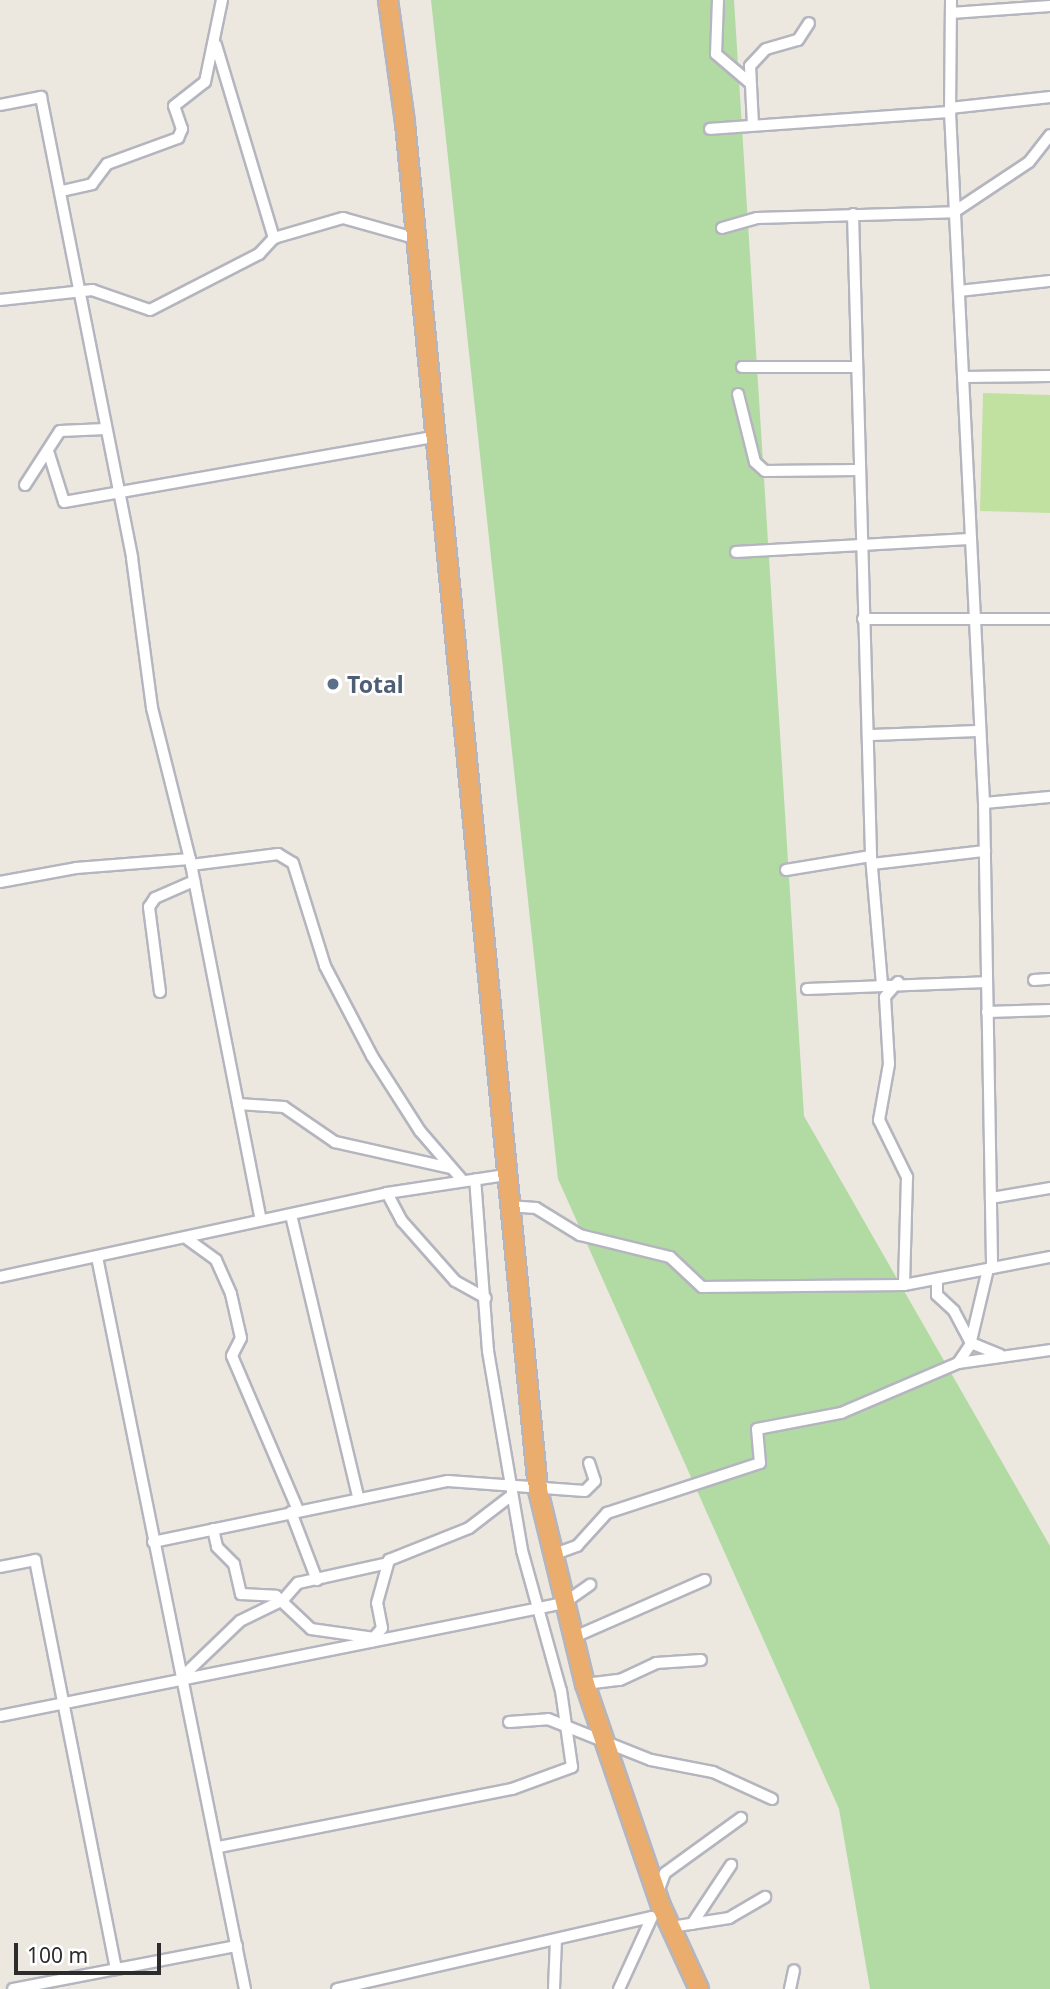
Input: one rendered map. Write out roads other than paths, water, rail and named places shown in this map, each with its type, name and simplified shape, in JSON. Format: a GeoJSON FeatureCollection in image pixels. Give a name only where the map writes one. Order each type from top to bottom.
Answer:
{"type":"FeatureCollection","features":[{"type":"Feature","properties":{"kind":"highway"},"geometry":{"type":"LineString","coordinates":[[388,0],[434,437],[507,1206],[538,1490],[571,1638],[585,1684],[657,1905],[671,1927],[699,1989]]}},
{"type":"Feature","properties":{"kind":"street"},"geometry":{"type":"LineString","coordinates":[[62,191],[92,184],[107,164],[178,138],[182,129],[174,106],[205,82],[216,46],[222,0]]}},
{"type":"Feature","properties":{"kind":"street"},"geometry":{"type":"LineString","coordinates":[[718,0],[716,54],[749,82]]}},
{"type":"Feature","properties":{"kind":"street"},"geometry":{"type":"LineString","coordinates":[[951,0],[950,110],[954,212],[970,539],[977,620],[979,731],[984,803],[990,1198],[990,1268],[971,1343],[958,1363]]}},
{"type":"Feature","properties":{"kind":"street"},"geometry":{"type":"LineString","coordinates":[[951,13],[1050,6]]}},
{"type":"Feature","properties":{"kind":"street"},"geometry":{"type":"LineString","coordinates":[[753,125],[748,69],[763,51],[796,41],[809,23]]}},
{"type":"Feature","properties":{"kind":"street"},"geometry":{"type":"LineString","coordinates":[[216,46],[274,238]]}},
{"type":"Feature","properties":{"kind":"street"},"geometry":{"type":"LineString","coordinates":[[0,105],[41,97],[62,191],[148,650],[152,708],[190,862],[261,1220]]}},
{"type":"Feature","properties":{"kind":"street"},"geometry":{"type":"LineString","coordinates":[[710,129],[950,110],[1050,97]]}},
{"type":"Feature","properties":{"kind":"street"},"geometry":{"type":"LineString","coordinates":[[722,228],[757,218],[954,212],[1029,162],[1050,135]]}},
{"type":"Feature","properties":{"kind":"street"},"geometry":{"type":"LineString","coordinates":[[853,214],[854,367],[870,735],[871,860],[883,984]]}},
{"type":"Feature","properties":{"kind":"street"},"geometry":{"type":"LineString","coordinates":[[0,300],[80,292],[120,295],[150,310],[259,254],[274,238],[343,218],[414,238]]}},
{"type":"Feature","properties":{"kind":"street"},"geometry":{"type":"LineString","coordinates":[[959,291],[1050,281]]}},
{"type":"Feature","properties":{"kind":"street"},"geometry":{"type":"LineString","coordinates":[[742,367],[854,367]]}},
{"type":"Feature","properties":{"kind":"street"},"geometry":{"type":"LineString","coordinates":[[962,377],[1050,376]]}},
{"type":"Feature","properties":{"kind":"street"},"geometry":{"type":"LineString","coordinates":[[738,394],[755,462],[765,471],[858,470]]}},
{"type":"Feature","properties":{"kind":"street"},"geometry":{"type":"LineString","coordinates":[[25,485],[49,454],[63,429],[106,429]]}},
{"type":"Feature","properties":{"kind":"street"},"geometry":{"type":"LineString","coordinates":[[49,454],[61,501],[434,437]]}},
{"type":"Feature","properties":{"kind":"street"},"geometry":{"type":"LineString","coordinates":[[736,552],[863,542],[970,539]]}},
{"type":"Feature","properties":{"kind":"street"},"geometry":{"type":"LineString","coordinates":[[863,619],[1050,619]]}},
{"type":"Feature","properties":{"kind":"street"},"geometry":{"type":"LineString","coordinates":[[870,735],[979,731]]}},
{"type":"Feature","properties":{"kind":"street"},"geometry":{"type":"LineString","coordinates":[[984,803],[1050,797]]}},
{"type":"Feature","properties":{"kind":"street"},"geometry":{"type":"LineString","coordinates":[[786,870],[985,851]]}},
{"type":"Feature","properties":{"kind":"street"},"geometry":{"type":"LineString","coordinates":[[0,882],[60,870],[278,854],[293,863],[334,984],[372,1056],[463,1181]]}},
{"type":"Feature","properties":{"kind":"street"},"geometry":{"type":"LineString","coordinates":[[160,992],[149,907],[155,898],[194,881]]}},
{"type":"Feature","properties":{"kind":"street"},"geometry":{"type":"LineString","coordinates":[[1034,980],[1050,979]]}},
{"type":"Feature","properties":{"kind":"street"},"geometry":{"type":"LineString","coordinates":[[807,989],[898,982],[986,982]]}},
{"type":"Feature","properties":{"kind":"street"},"geometry":{"type":"LineString","coordinates":[[898,982],[885,997],[888,1064],[878,1120],[907,1177],[904,1284]]}},
{"type":"Feature","properties":{"kind":"street"},"geometry":{"type":"LineString","coordinates":[[987,1012],[1050,1010]]}},
{"type":"Feature","properties":{"kind":"street"},"geometry":{"type":"LineString","coordinates":[[238,1104],[284,1107],[335,1142],[453,1170]]}},
{"type":"Feature","properties":{"kind":"street"},"geometry":{"type":"LineString","coordinates":[[0,1276],[387,1193],[506,1175]]}},
{"type":"Feature","properties":{"kind":"street"},"geometry":{"type":"LineString","coordinates":[[219,1847],[555,1778],[573,1762],[569,1730],[535,1609],[512,1492],[486,1298],[475,1179]]}},
{"type":"Feature","properties":{"kind":"street"},"geometry":{"type":"LineString","coordinates":[[990,1198],[1050,1188]]}},
{"type":"Feature","properties":{"kind":"street"},"geometry":{"type":"LineString","coordinates":[[387,1193],[402,1221],[430,1245],[455,1281],[486,1298]]}},
{"type":"Feature","properties":{"kind":"street"},"geometry":{"type":"LineString","coordinates":[[507,1206],[536,1208],[580,1235],[670,1257],[702,1287],[904,1284],[1050,1257]]}},
{"type":"Feature","properties":{"kind":"street"},"geometry":{"type":"LineString","coordinates":[[291,1215],[358,1497]]}},
{"type":"Feature","properties":{"kind":"street"},"geometry":{"type":"LineString","coordinates":[[186,1238],[216,1260],[231,1294],[241,1338],[232,1356],[294,1511],[317,1580]]}},
{"type":"Feature","properties":{"kind":"street"},"geometry":{"type":"LineString","coordinates":[[97,1257],[153,1542],[186,1677],[245,1989]]}},
{"type":"Feature","properties":{"kind":"street"},"geometry":{"type":"LineString","coordinates":[[937,1279],[937,1295],[954,1311],[971,1343],[1005,1356]]}},
{"type":"Feature","properties":{"kind":"street"},"geometry":{"type":"LineString","coordinates":[[552,1555],[577,1546],[607,1513],[760,1463],[757,1429],[841,1413],[958,1363],[1050,1350]]}},
{"type":"Feature","properties":{"kind":"street"},"geometry":{"type":"LineString","coordinates":[[153,1542],[358,1497],[452,1481],[512,1492],[591,1488],[595,1477],[589,1463]]}},
{"type":"Feature","properties":{"kind":"street"},"geometry":{"type":"LineString","coordinates":[[186,1677],[240,1621],[283,1600],[298,1583],[388,1563],[472,1526],[512,1492]]}},
{"type":"Feature","properties":{"kind":"street"},"geometry":{"type":"LineString","coordinates":[[213,1529],[217,1547],[235,1567],[240,1594],[283,1600],[311,1629],[372,1640]]}},
{"type":"Feature","properties":{"kind":"street"},"geometry":{"type":"LineString","coordinates":[[0,1567],[35,1560],[116,1969]]}},
{"type":"Feature","properties":{"kind":"street"},"geometry":{"type":"LineString","coordinates":[[372,1640],[382,1628],[377,1603],[388,1563]]}},
{"type":"Feature","properties":{"kind":"street"},"geometry":{"type":"LineString","coordinates":[[571,1638],[705,1580]]}},
{"type":"Feature","properties":{"kind":"street"},"geometry":{"type":"LineString","coordinates":[[0,1716],[564,1603],[590,1585]]}},
{"type":"Feature","properties":{"kind":"street"},"geometry":{"type":"LineString","coordinates":[[585,1684],[618,1681],[656,1663],[701,1660]]}},
{"type":"Feature","properties":{"kind":"street"},"geometry":{"type":"LineString","coordinates":[[509,1722],[541,1718],[605,1742],[713,1772],[772,1799]]}},
{"type":"Feature","properties":{"kind":"street"},"geometry":{"type":"LineString","coordinates":[[619,1989],[657,1905],[665,1873],[741,1818]]}},
{"type":"Feature","properties":{"kind":"street"},"geometry":{"type":"LineString","coordinates":[[692,1924],[731,1865]]}},
{"type":"Feature","properties":{"kind":"street"},"geometry":{"type":"LineString","coordinates":[[671,1927],[729,1918],[765,1897]]}},
{"type":"Feature","properties":{"kind":"street"},"geometry":{"type":"LineString","coordinates":[[337,1989],[556,1940],[657,1905]]}},
{"type":"Feature","properties":{"kind":"street"},"geometry":{"type":"LineString","coordinates":[[554,1989],[556,1940]]}},
{"type":"Feature","properties":{"kind":"street"},"geometry":{"type":"LineString","coordinates":[[13,1989],[237,1946]]}},
{"type":"Feature","properties":{"kind":"street"},"geometry":{"type":"LineString","coordinates":[[790,1989],[794,1970]]}},
{"type":"Feature","properties":{"kind":"street"},"geometry":{"type":"LineString","coordinates":[[76,1978],[79,1989]]}},
{"type":"Feature","properties":{"kind":"place","name":"Total"},"geometry":{"type":"Point","coordinates":[333,684]}}]}
